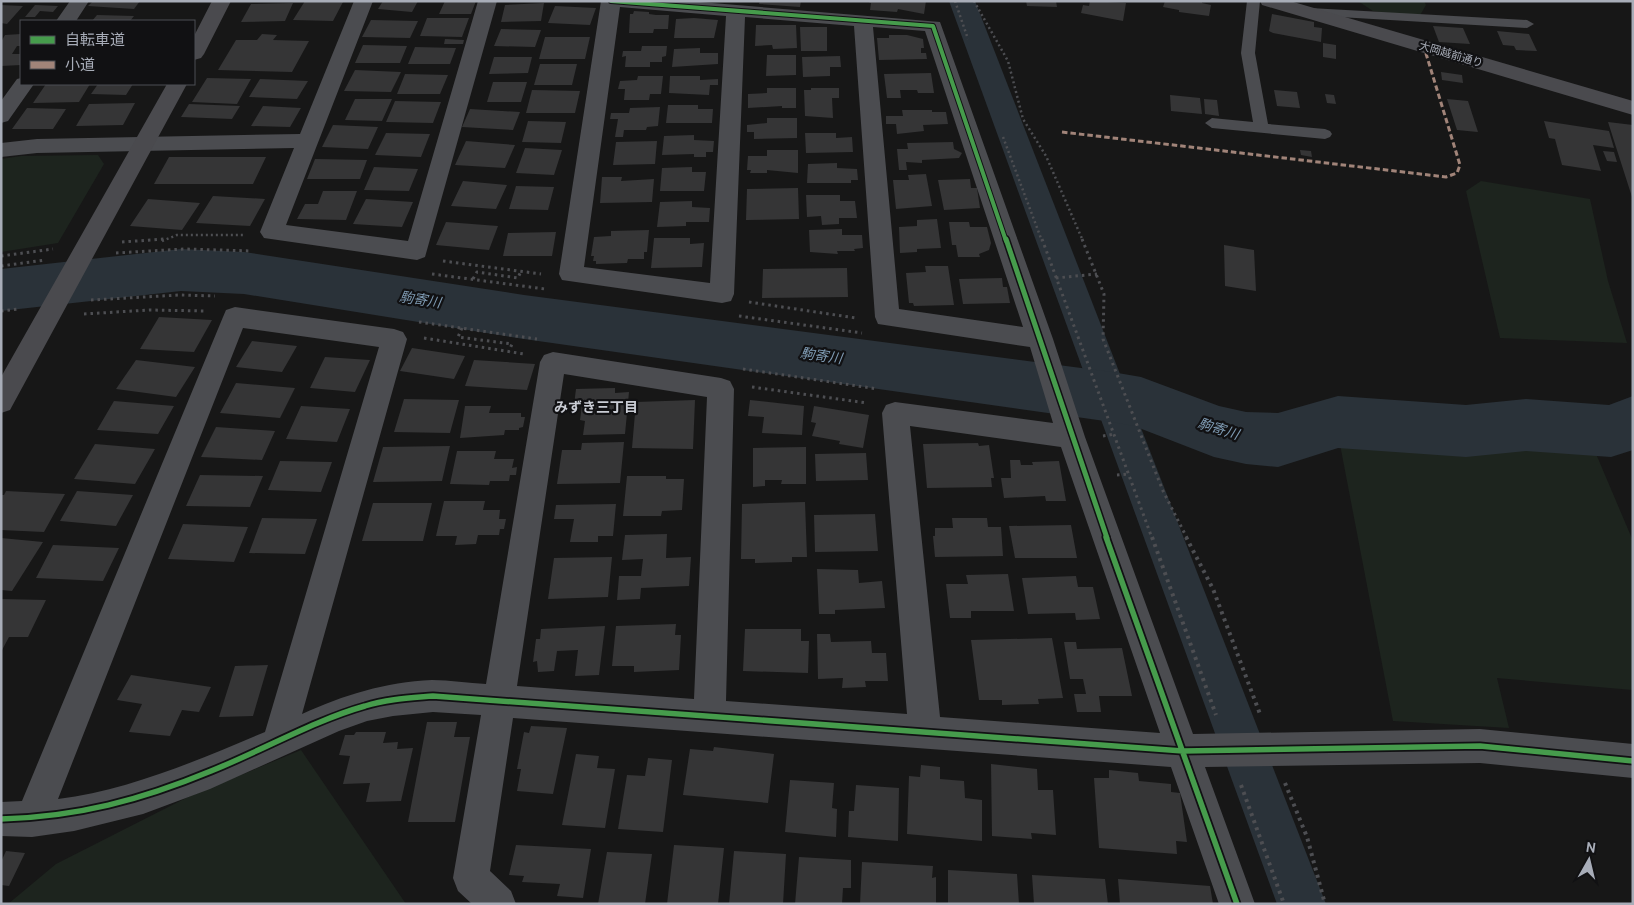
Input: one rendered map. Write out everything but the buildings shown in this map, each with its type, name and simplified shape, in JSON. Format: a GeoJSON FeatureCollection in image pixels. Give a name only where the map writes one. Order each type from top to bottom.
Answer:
{"type":"FeatureCollection","features":[{"type":"Feature","properties":{"kind":"street"},"geometry":{"type":"LineString","coordinates":[[67,20],[80,1]]}},
{"type":"Feature","properties":{"kind":"street"},"geometry":{"type":"LineString","coordinates":[[195,52],[222,1]]}},
{"type":"Feature","properties":{"kind":"street"},"geometry":{"type":"LineString","coordinates":[[364,1],[306,142],[272,232],[417,251],[488,1]]}},
{"type":"Feature","properties":{"kind":"street"},"geometry":{"type":"LineString","coordinates":[[736,11],[722,294],[571,274],[611,1],[933,26],[1044,350],[1067,425],[1237,904]]}},
{"type":"Feature","properties":{"kind":"street","name":"大岡越前通り"},"geometry":{"type":"LineString","coordinates":[[1269,1],[1633,108]]}},
{"type":"Feature","properties":{"kind":"street"},"geometry":{"type":"LineString","coordinates":[[862,21],[887,317],[1044,350]]}},
{"type":"Feature","properties":{"kind":"street"},"geometry":{"type":"LineString","coordinates":[[1,116],[23,85]]}},
{"type":"Feature","properties":{"kind":"street"},"geometry":{"type":"LineString","coordinates":[[1,402],[176,85]]}},
{"type":"Feature","properties":{"kind":"street"},"geometry":{"type":"LineString","coordinates":[[1,150],[37,146],[306,142]]}},
{"type":"Feature","properties":{"kind":"street"},"geometry":{"type":"LineString","coordinates":[[278,742],[394,338],[235,317],[16,819],[102,810],[160,791],[278,742],[337,716],[380,702],[433,696],[500,699],[1183,751],[1480,746],[1633,761]]}},
{"type":"Feature","properties":{"kind":"street"},"geometry":{"type":"LineString","coordinates":[[498,904],[471,878],[553,362],[721,388],[709,716]]}},
{"type":"Feature","properties":{"kind":"street"},"geometry":{"type":"LineString","coordinates":[[925,732],[896,413],[1067,425]]}},
{"type":"Feature","properties":{"kind":"lane"},"geometry":{"type":"LineString","coordinates":[[1254,1],[1248,53],[1261,128]]}},
{"type":"Feature","properties":{"kind":"lane"},"geometry":{"type":"LineString","coordinates":[[1307,12],[1527,24]]}},
{"type":"Feature","properties":{"kind":"lane"},"geometry":{"type":"LineString","coordinates":[[1212,123],[1325,134]]}},
{"type":"Feature","properties":{"kind":"path"},"geometry":{"type":"LineString","coordinates":[[955,1],[968,40]]}},
{"type":"Feature","properties":{"kind":"path"},"geometry":{"type":"LineString","coordinates":[[974,1],[1008,61],[1016,102],[1023,119],[1046,156],[1097,274],[1104,294],[1103,339],[1163,491],[1213,589],[1247,750],[1284,904]]}},
{"type":"Feature","properties":{"kind":"path"},"geometry":{"type":"LineString","coordinates":[[1001,130],[1109,419],[1247,750],[1307,837],[1325,904]]}},
{"type":"Feature","properties":{"kind":"path"},"geometry":{"type":"LineString","coordinates":[[121,242],[161,241],[177,235],[256,235],[272,232]]}},
{"type":"Feature","properties":{"kind":"path"},"geometry":{"type":"LineString","coordinates":[[1,256],[57,249]]}},
{"type":"Feature","properties":{"kind":"path"},"geometry":{"type":"LineString","coordinates":[[417,251],[432,259],[553,276],[571,274]]}},
{"type":"Feature","properties":{"kind":"path"},"geometry":{"type":"LineString","coordinates":[[1,266],[51,259]]}},
{"type":"Feature","properties":{"kind":"path"},"geometry":{"type":"LineString","coordinates":[[473,279],[477,272],[518,278],[521,271]]}},
{"type":"Feature","properties":{"kind":"path"},"geometry":{"type":"LineString","coordinates":[[1056,278],[1097,274]]}},
{"type":"Feature","properties":{"kind":"path"},"geometry":{"type":"LineString","coordinates":[[722,294],[743,302],[872,320],[887,317]]}},
{"type":"Feature","properties":{"kind":"path"},"geometry":{"type":"LineString","coordinates":[[83,314],[186,310],[224,312],[235,317]]}},
{"type":"Feature","properties":{"kind":"path"},"geometry":{"type":"LineString","coordinates":[[462,328],[458,336],[512,344],[509,351]]}},
{"type":"Feature","properties":{"kind":"path"},"geometry":{"type":"LineString","coordinates":[[394,338],[409,336],[509,351],[538,356],[553,362]]}},
{"type":"Feature","properties":{"kind":"path"},"geometry":{"type":"LineString","coordinates":[[721,388],[739,385],[878,404],[896,413]]}},
{"type":"Feature","properties":{"kind":"shaded area"},"geometry":{"type":"Polygon","coordinates":[[[1358,1],[1424,1],[1426,5],[1419,17],[1373,11],[1358,1]]]}},
{"type":"Feature","properties":{"kind":"shaded area"},"geometry":{"type":"Polygon","coordinates":[[[98,155],[104,164],[58,243],[1,252],[1,159],[21,156],[98,155]]]}},
{"type":"Feature","properties":{"kind":"shaded area"},"geometry":{"type":"Polygon","coordinates":[[[1481,181],[1590,199],[1608,281],[1627,343],[1500,338],[1466,191],[1481,181]]]}},
{"type":"Feature","properties":{"kind":"shaded area"},"geometry":{"type":"Polygon","coordinates":[[[1338,434],[1477,443],[1534,437],[1591,442],[1633,541],[1633,690],[1497,678],[1509,728],[1393,721],[1338,434]]]}},
{"type":"Feature","properties":{"kind":"shaded area"},"geometry":{"type":"Polygon","coordinates":[[[301,750],[406,904],[8,904],[56,864],[188,797],[301,750]]]}},
{"type":"Feature","properties":{"kind":"waterway"},"geometry":{"type":"LineString","coordinates":[[962,1],[1302,904]]}},
{"type":"Feature","properties":{"kind":"waterway","name":"駒寄川"},"geometry":{"type":"LineString","coordinates":[[1,290],[181,270],[244,273],[524,317],[1112,397],[1141,402],[1214,431],[1246,438],[1278,440],[1338,422],[1466,431],[1526,425],[1611,431],[1633,422]]}},
{"type":"Feature","properties":{"kind":"marked path"},"geometry":{"type":"LineString","coordinates":[[1062,132],[1446,177],[1457,173],[1460,165],[1424,47]]}},
{"type":"Feature","properties":{"kind":"cycle path"},"geometry":{"type":"LineString","coordinates":[[611,1],[933,26],[1040,339],[1071,437],[1237,904]]}},
{"type":"Feature","properties":{"kind":"cycle path"},"geometry":{"type":"LineString","coordinates":[[1,819],[38,818],[74,814],[109,807],[143,797],[210,772],[354,709],[386,701],[433,696],[1183,751],[1480,746],[1633,761]]}},
{"type":"Feature","properties":{"kind":"district","name":"みずき三丁目"},"geometry":{"type":"Point","coordinates":[596,408]}}]}
